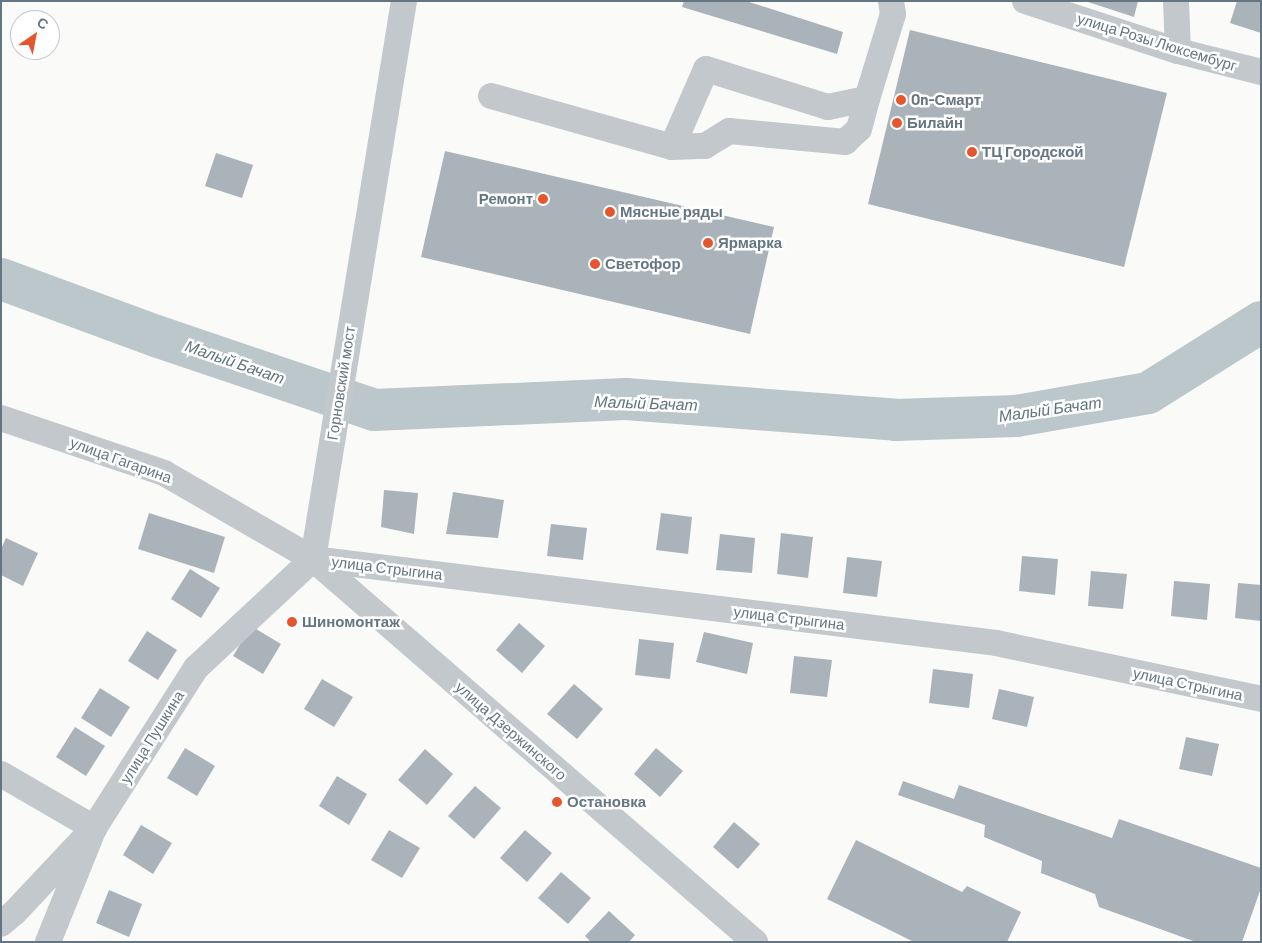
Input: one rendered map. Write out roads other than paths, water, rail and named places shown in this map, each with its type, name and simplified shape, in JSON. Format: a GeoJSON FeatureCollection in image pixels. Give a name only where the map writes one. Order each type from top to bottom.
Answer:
{"type":"FeatureCollection","features":[{"type":"Feature","properties":{"kind":"street","name":"Горновский мост"},"geometry":{"type":"LineString","coordinates":[[313,559],[404,1]]}},
{"type":"Feature","properties":{"kind":"street"},"geometry":{"type":"LineString","coordinates":[[491,96],[672,147],[705,146],[729,132],[845,142],[859,129],[893,14],[891,1]]}},
{"type":"Feature","properties":{"kind":"street","name":"улица Розы Люксембург"},"geometry":{"type":"LineString","coordinates":[[1026,1],[1178,52],[1261,72]]}},
{"type":"Feature","properties":{"kind":"street"},"geometry":{"type":"LineString","coordinates":[[1176,1],[1178,52]]}},
{"type":"Feature","properties":{"kind":"street"},"geometry":{"type":"LineString","coordinates":[[672,147],[706,69],[828,107],[867,99]]}},
{"type":"Feature","properties":{"kind":"street","name":"улица Гагарина"},"geometry":{"type":"LineString","coordinates":[[1,418],[164,473],[313,559]]}},
{"type":"Feature","properties":{"kind":"street","name":"улица Стрыгина"},"geometry":{"type":"LineString","coordinates":[[313,559],[996,643],[1261,699]]}},
{"type":"Feature","properties":{"kind":"street","name":"улица Пушкина"},"geometry":{"type":"LineString","coordinates":[[1,924],[15,912],[94,828],[196,668],[313,559]]}},
{"type":"Feature","properties":{"kind":"street","name":"улица Дзержинского"},"geometry":{"type":"LineString","coordinates":[[313,559],[755,942]]}},
{"type":"Feature","properties":{"kind":"street"},"geometry":{"type":"LineString","coordinates":[[1,774],[94,828],[48,942]]}},
{"type":"Feature","properties":{"kind":"waterway","name":"Малый Бачат"},"geometry":{"type":"LineString","coordinates":[[1,279],[156,336],[374,410],[626,399],[896,420],[1016,416],[1148,393],[1261,322]]}},
{"type":"Feature","properties":{"kind":"place","name":"On-Смарт"},"geometry":{"type":"Point","coordinates":[901,100]}},
{"type":"Feature","properties":{"kind":"place","name":"Билайн"},"geometry":{"type":"Point","coordinates":[897,123]}},
{"type":"Feature","properties":{"kind":"place","name":"ТЦ Городской"},"geometry":{"type":"Point","coordinates":[972,152]}},
{"type":"Feature","properties":{"kind":"place","name":"Ремонт"},"geometry":{"type":"Point","coordinates":[543,199]}},
{"type":"Feature","properties":{"kind":"place","name":"Мясные ряды"},"geometry":{"type":"Point","coordinates":[610,212]}},
{"type":"Feature","properties":{"kind":"place","name":"Ярмарка"},"geometry":{"type":"Point","coordinates":[708,243]}},
{"type":"Feature","properties":{"kind":"place","name":"Светофор"},"geometry":{"type":"Point","coordinates":[595,264]}},
{"type":"Feature","properties":{"kind":"place","name":"Шиномонтаж"},"geometry":{"type":"Point","coordinates":[292,622]}},
{"type":"Feature","properties":{"kind":"place","name":"Остановка"},"geometry":{"type":"Point","coordinates":[557,802]}}]}
